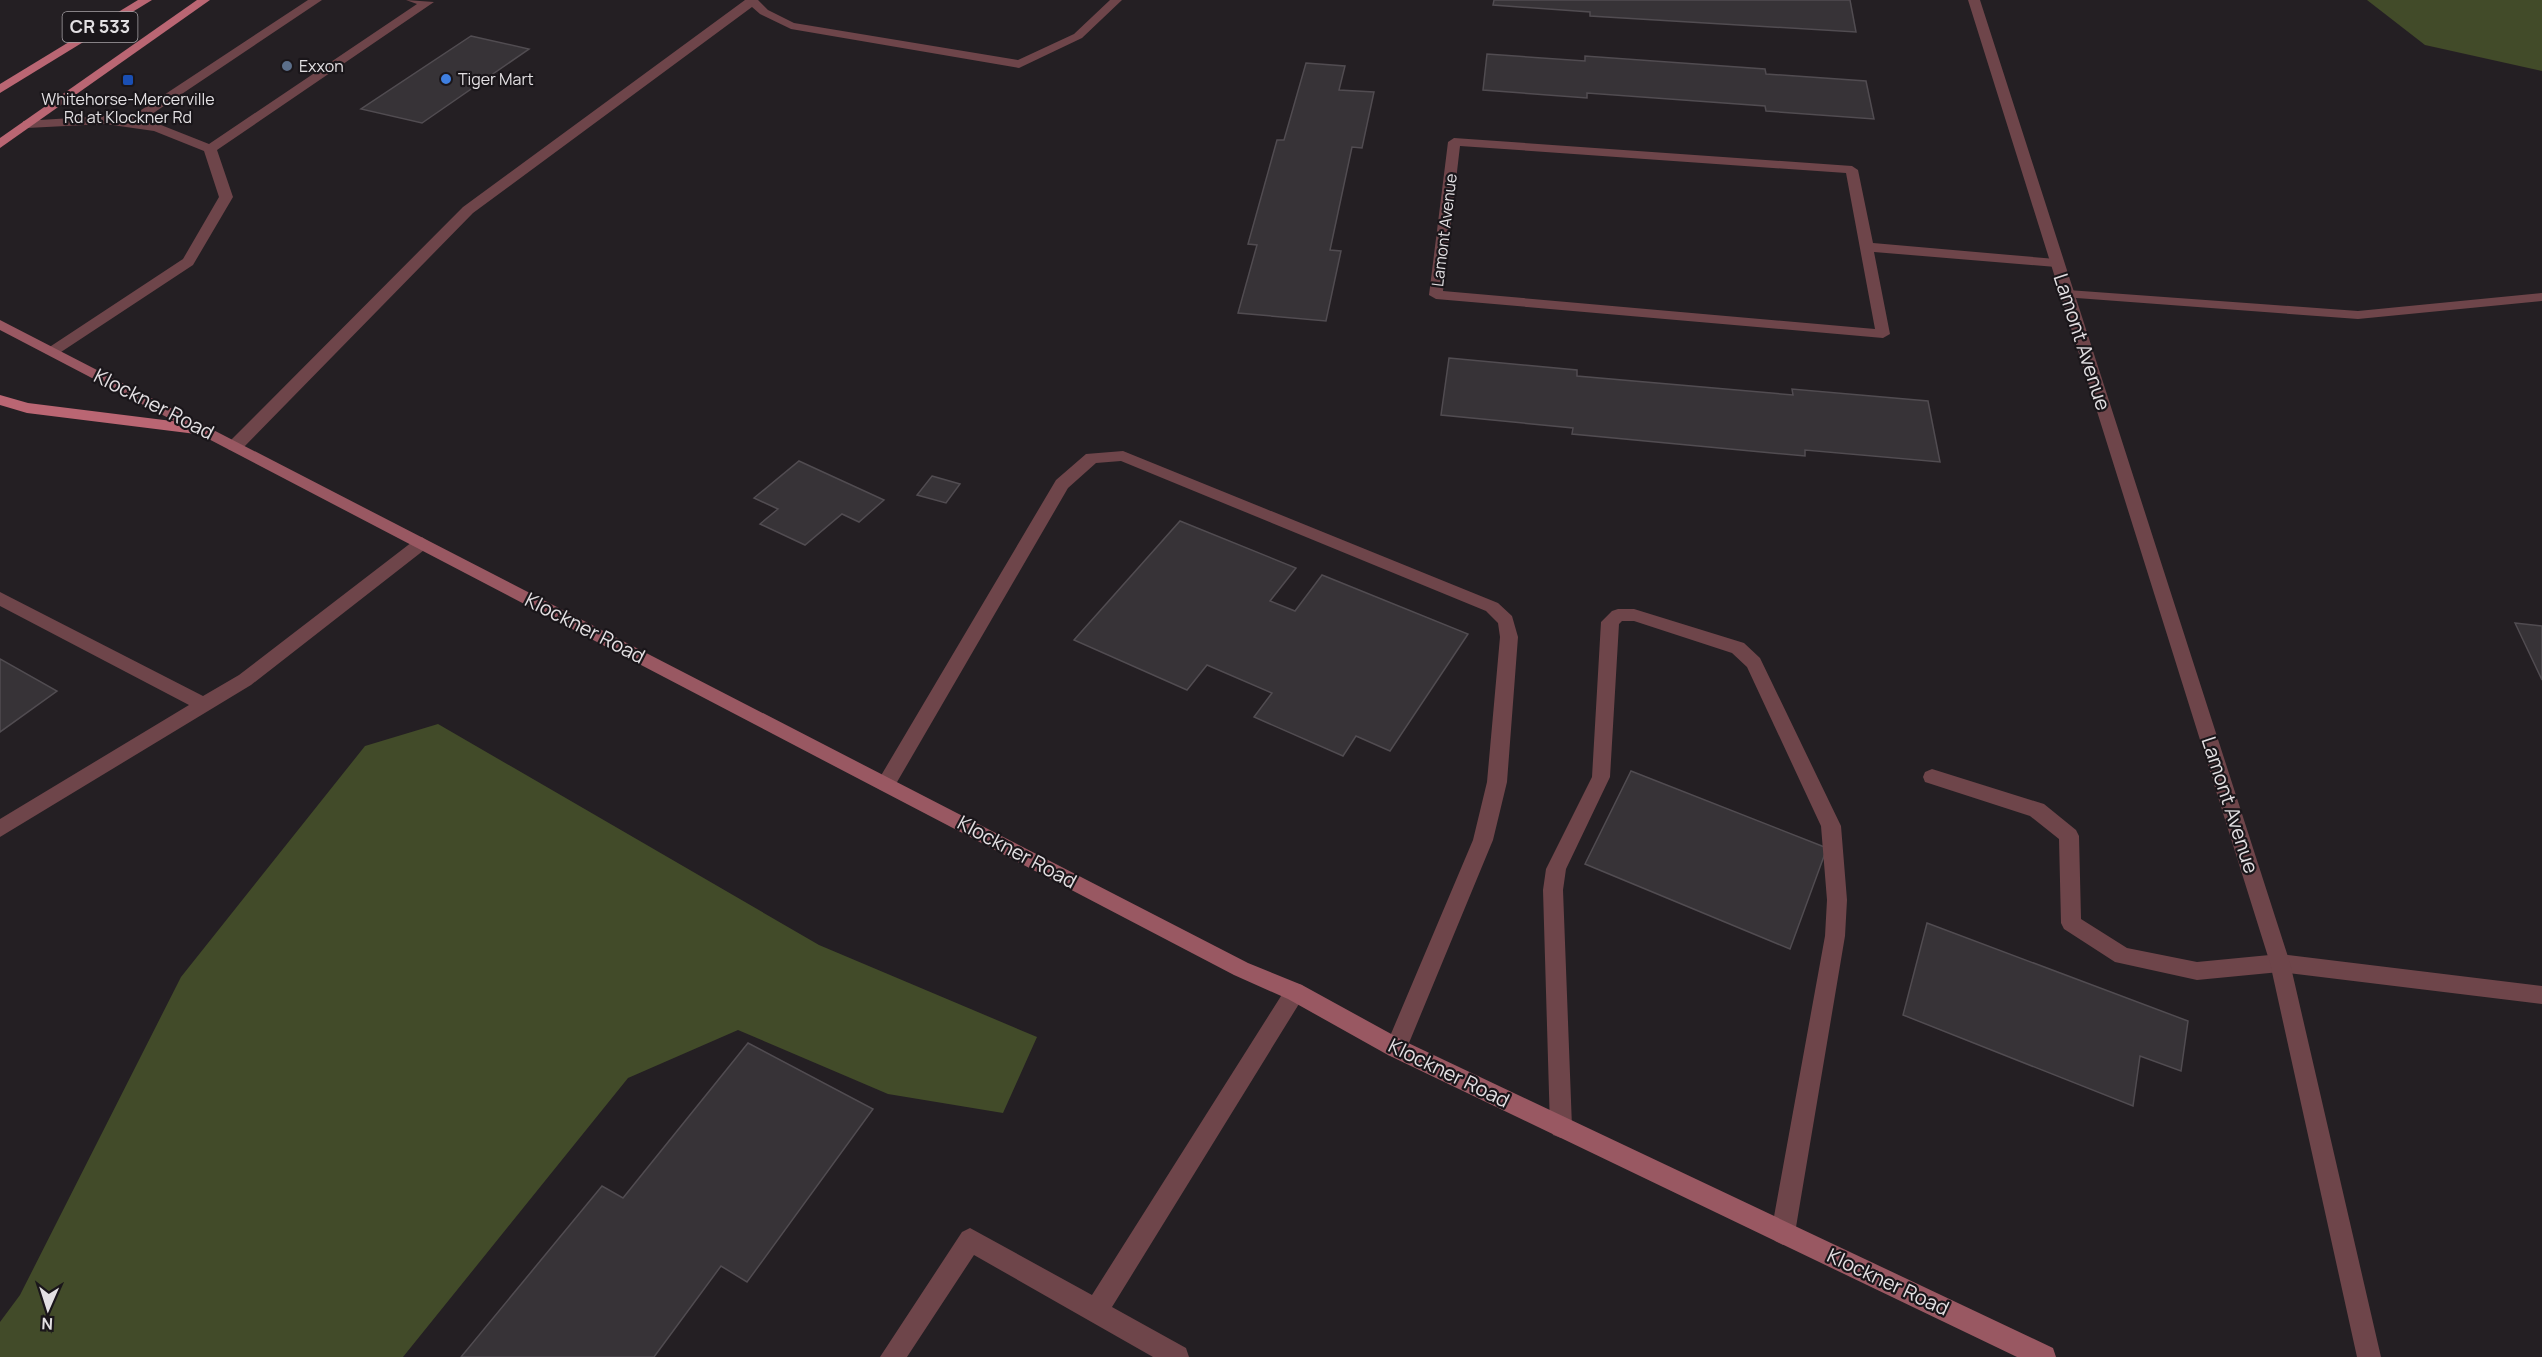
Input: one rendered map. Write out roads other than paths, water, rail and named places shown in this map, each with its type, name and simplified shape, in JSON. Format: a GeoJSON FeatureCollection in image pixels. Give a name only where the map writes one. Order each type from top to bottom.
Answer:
{"type":"FeatureCollection","features":[{"type":"Feature","properties":{"kind":"main road","name":"CR 533"},"geometry":{"type":"LineString","coordinates":[[0,89],[146,0]]}},
{"type":"Feature","properties":{"kind":"main road","name":"CR 533"},"geometry":{"type":"LineString","coordinates":[[0,144],[204,0]]}},
{"type":"Feature","properties":{"kind":"main road","name":"Klockner Road"},"geometry":{"type":"LineString","coordinates":[[0,324],[1240,969],[1295,992],[1396,1048],[2044,1357]]}},
{"type":"Feature","properties":{"kind":"main road"},"geometry":{"type":"LineString","coordinates":[[0,400],[27,408],[204,430]]}},
{"type":"Feature","properties":{"kind":"street"},"geometry":{"type":"LineString","coordinates":[[128,124],[316,0]]}},
{"type":"Feature","properties":{"kind":"street"},"geometry":{"type":"LineString","coordinates":[[210,149],[428,2],[412,0]]}},
{"type":"Feature","properties":{"kind":"street"},"geometry":{"type":"LineString","coordinates":[[235,446],[468,210],[752,1],[764,12],[791,26],[1018,64],[1078,36],[1116,0]]}},
{"type":"Feature","properties":{"kind":"street","name":"Lamont Avenue"},"geometry":{"type":"LineString","coordinates":[[1974,0],[2280,963],[2368,1357]]}},
{"type":"Feature","properties":{"kind":"street"},"geometry":{"type":"LineString","coordinates":[[27,124],[105,120],[157,128],[210,149],[226,197],[188,262],[53,351]]}},
{"type":"Feature","properties":{"kind":"street","name":"Lamont Avenue"},"geometry":{"type":"LineString","coordinates":[[1454,142],[1852,170],[1867,247],[1882,334],[1436,295],[1454,142]]}},
{"type":"Feature","properties":{"kind":"street","name":"Lamont Avenue"},"geometry":{"type":"LineString","coordinates":[[1867,247],[2056,263]]}},
{"type":"Feature","properties":{"kind":"street"},"geometry":{"type":"LineString","coordinates":[[2068,294],[2338,315],[2542,297]]}},
{"type":"Feature","properties":{"kind":"street"},"geometry":{"type":"LineString","coordinates":[[886,784],[1062,484],[1092,458],[1123,456],[1492,607],[1506,621],[1509,637],[1497,782],[1483,840],[1396,1048]]}},
{"type":"Feature","properties":{"kind":"street"},"geometry":{"type":"LineString","coordinates":[[0,829],[245,680],[422,543]]}},
{"type":"Feature","properties":{"kind":"street"},"geometry":{"type":"LineString","coordinates":[[0,598],[204,705]]}},
{"type":"Feature","properties":{"kind":"street"},"geometry":{"type":"LineString","coordinates":[[1562,1127],[1553,890],[1556,869],[1601,777],[1610,622],[1618,615],[1634,615],[1738,648],[1754,663],[1832,826],[1837,900],[1834,936],[1783,1233]]}},
{"type":"Feature","properties":{"kind":"street"},"geometry":{"type":"LineString","coordinates":[[1932,777],[2037,810],[2069,836],[2068,880],[2071,923],[2121,956],[2197,971],[2280,963],[2542,994]]}},
{"type":"Feature","properties":{"kind":"street"},"geometry":{"type":"LineString","coordinates":[[1095,1312],[1295,992]]}},
{"type":"Feature","properties":{"kind":"street"},"geometry":{"type":"LineString","coordinates":[[892,1357],[970,1240],[1177,1357]]}},
{"type":"Feature","properties":{"kind":"place","name":"Exxon"},"geometry":{"type":"Point","coordinates":[287,66]}},
{"type":"Feature","properties":{"kind":"place","name":"Tiger Mart"},"geometry":{"type":"Point","coordinates":[446,79]}},
{"type":"Feature","properties":{"kind":"place","name":"Whitehorse-Mercerville Rd at Klockner Rd"},"geometry":{"type":"Point","coordinates":[128,80]}}]}
